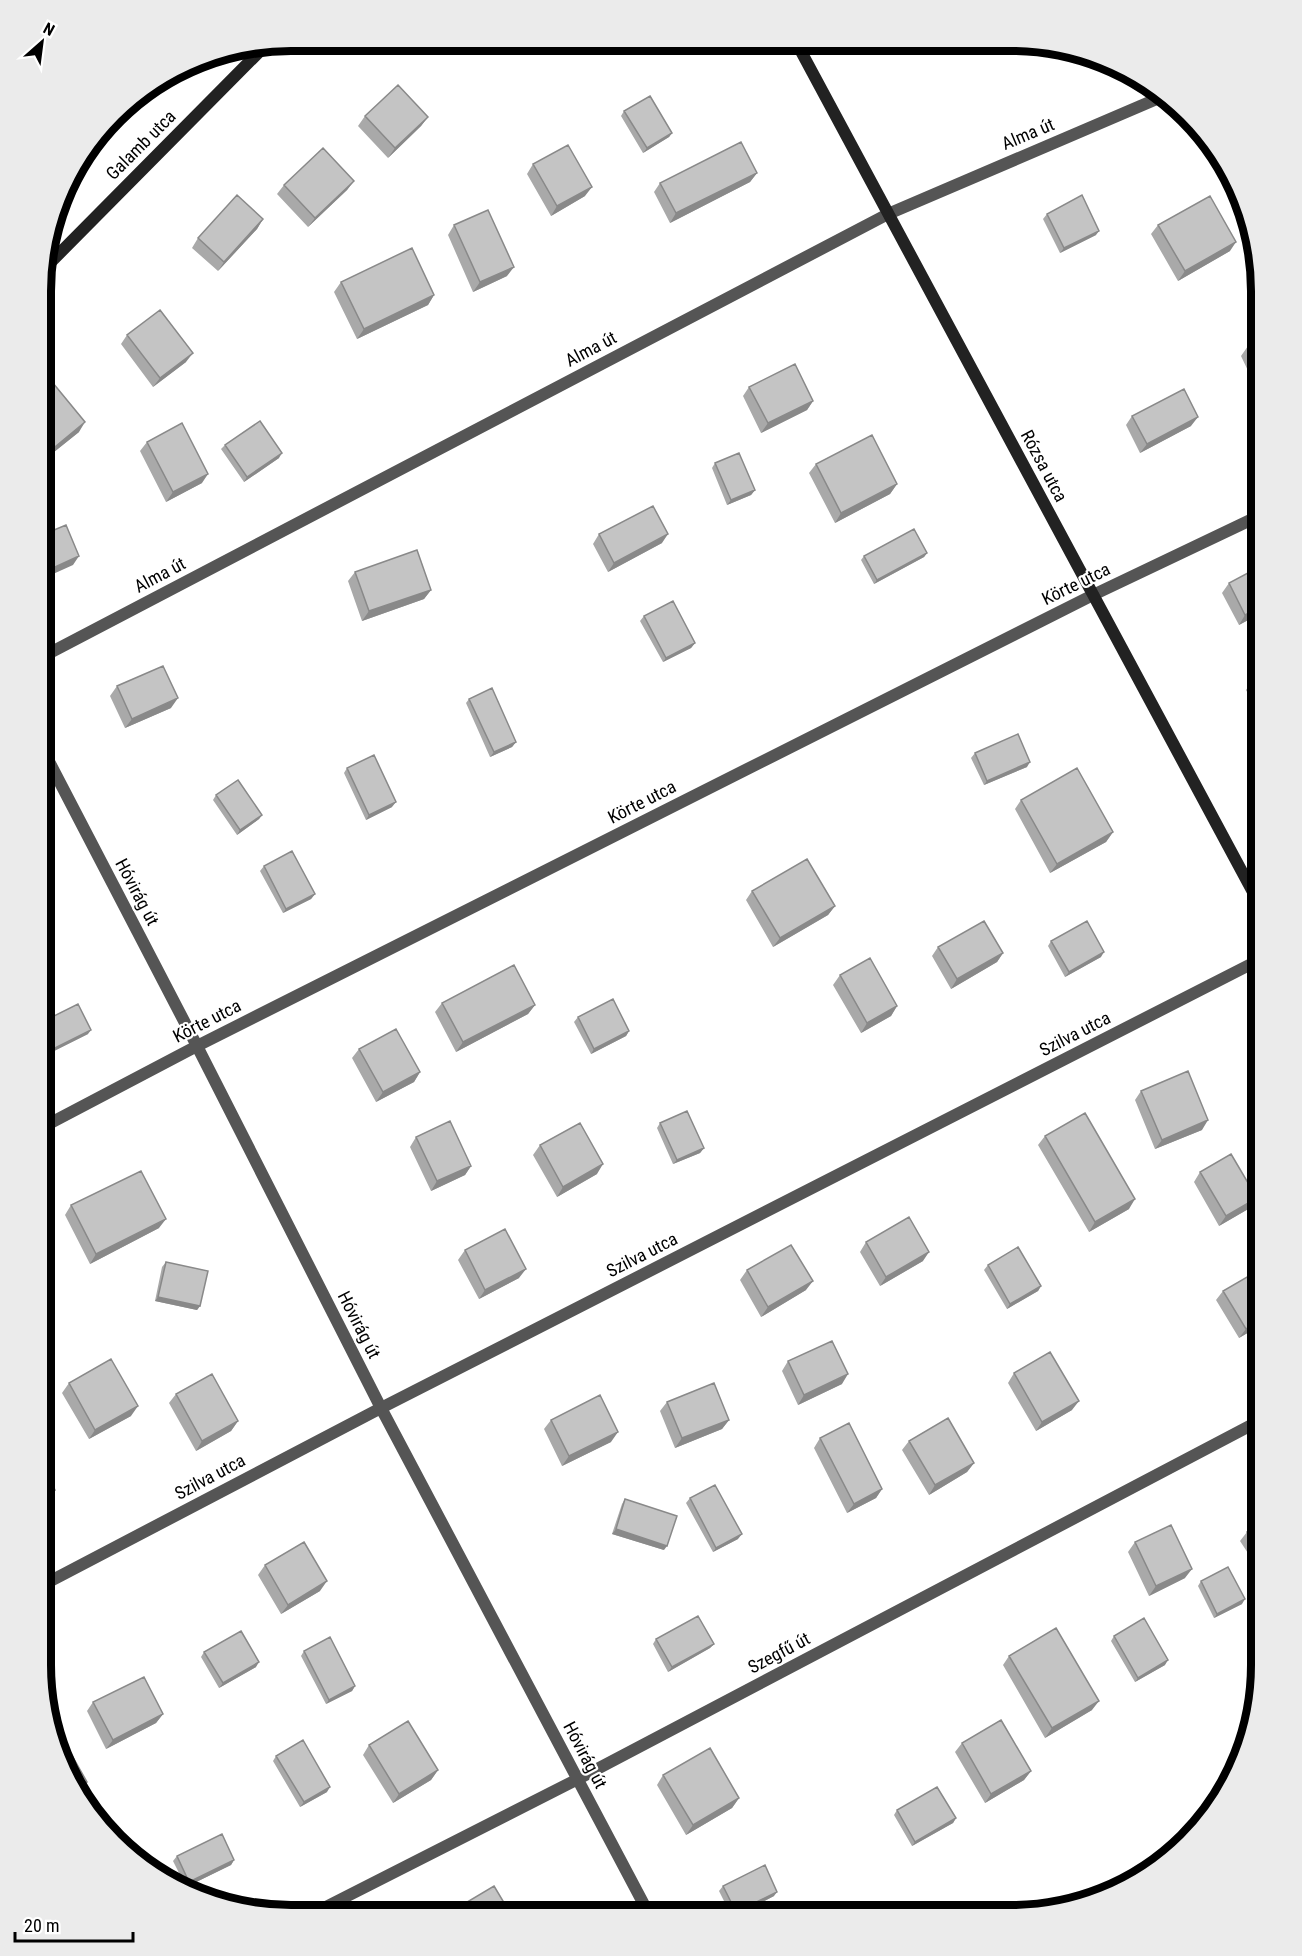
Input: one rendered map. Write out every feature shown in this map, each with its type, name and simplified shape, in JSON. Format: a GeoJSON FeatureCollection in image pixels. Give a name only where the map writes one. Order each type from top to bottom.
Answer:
{"type":"FeatureCollection","features":[{"type":"Feature","properties":{"kind":"street","name":"Rózsa utca"},"geometry":{"type":"LineString","coordinates":[[801,51],[1251,888]]}},
{"type":"Feature","properties":{"kind":"street","name":"Galamb utca"},"geometry":{"type":"LineString","coordinates":[[53,260],[258,53]]}},
{"type":"Feature","properties":{"kind":"street","name":"Alma út"},"geometry":{"type":"LineString","coordinates":[[51,652],[888,214],[1155,100]]}},
{"type":"Feature","properties":{"kind":"street","name":"Körte utca"},"geometry":{"type":"LineString","coordinates":[[51,1123],[197,1046],[1093,595],[1251,520]]}},
{"type":"Feature","properties":{"kind":"street","name":"Hóvirág út"},"geometry":{"type":"LineString","coordinates":[[51,765],[381,1408],[644,1905]]}},
{"type":"Feature","properties":{"kind":"street","name":"Szilva utca"},"geometry":{"type":"LineString","coordinates":[[51,1581],[381,1408],[1251,964]]}},
{"type":"Feature","properties":{"kind":"street","name":"Szegfű út"},"geometry":{"type":"LineString","coordinates":[[330,1905],[578,1779],[1251,1424]]}},
{"type":"Feature","properties":{"kind":"building"},"geometry":{"type":"Polygon","coordinates":[[[398,85],[428,117],[395,148],[365,116],[398,85]]]}},
{"type":"Feature","properties":{"kind":"building"},"geometry":{"type":"Polygon","coordinates":[[[650,96],[672,133],[647,148],[624,111],[650,96]]]}},
{"type":"Feature","properties":{"kind":"building"},"geometry":{"type":"Polygon","coordinates":[[[741,142],[757,173],[676,213],[660,183],[741,142]]]}},
{"type":"Feature","properties":{"kind":"building"},"geometry":{"type":"Polygon","coordinates":[[[568,145],[592,187],[557,206],[533,164],[568,145]]]}},
{"type":"Feature","properties":{"kind":"building"},"geometry":{"type":"Polygon","coordinates":[[[323,148],[354,181],[315,218],[284,185],[323,148]]]}},
{"type":"Feature","properties":{"kind":"building"},"geometry":{"type":"Polygon","coordinates":[[[237,195],[263,219],[224,262],[198,238],[237,195]]]}},
{"type":"Feature","properties":{"kind":"building"},"geometry":{"type":"Polygon","coordinates":[[[1082,195],[1099,231],[1064,248],[1047,214],[1082,195]]]}},
{"type":"Feature","properties":{"kind":"building"},"geometry":{"type":"Polygon","coordinates":[[[1210,196],[1236,242],[1185,271],[1158,225],[1210,196]]]}},
{"type":"Feature","properties":{"kind":"building"},"geometry":{"type":"Polygon","coordinates":[[[488,210],[514,267],[480,282],[454,225],[488,210]]]}},
{"type":"Feature","properties":{"kind":"building"},"geometry":{"type":"Polygon","coordinates":[[[412,248],[434,295],[364,329],[341,282],[412,248]]]}},
{"type":"Feature","properties":{"kind":"building"},"geometry":{"type":"Polygon","coordinates":[[[160,310],[193,353],[160,378],[127,335],[160,310]]]}},
{"type":"Feature","properties":{"kind":"building"},"geometry":{"type":"Polygon","coordinates":[[[795,364],[813,401],[768,423],[749,387],[795,364]]]}},
{"type":"Feature","properties":{"kind":"building"},"geometry":{"type":"Polygon","coordinates":[[[51,381],[85,422],[51,450],[51,381]]]}},
{"type":"Feature","properties":{"kind":"building"},"geometry":{"type":"Polygon","coordinates":[[[1184,389],[1198,417],[1147,444],[1132,416],[1184,389]]]}},
{"type":"Feature","properties":{"kind":"building"},"geometry":{"type":"Polygon","coordinates":[[[260,421],[282,453],[247,477],[225,445],[260,421]]]}},
{"type":"Feature","properties":{"kind":"building"},"geometry":{"type":"Polygon","coordinates":[[[182,423],[208,474],[173,492],[147,442],[182,423]]]}},
{"type":"Feature","properties":{"kind":"building"},"geometry":{"type":"Polygon","coordinates":[[[872,435],[897,484],[841,513],[816,464],[872,435]]]}},
{"type":"Feature","properties":{"kind":"building"},"geometry":{"type":"Polygon","coordinates":[[[739,453],[755,490],[731,500],[715,463],[739,453]]]}},
{"type":"Feature","properties":{"kind":"building"},"geometry":{"type":"Polygon","coordinates":[[[653,506],[668,534],[614,563],[599,534],[653,506]]]}},
{"type":"Feature","properties":{"kind":"building"},"geometry":{"type":"Polygon","coordinates":[[[66,525],[79,556],[51,569],[51,531],[66,525]]]}},
{"type":"Feature","properties":{"kind":"building"},"geometry":{"type":"Polygon","coordinates":[[[914,529],[927,553],[877,580],[864,556],[914,529]]]}},
{"type":"Feature","properties":{"kind":"building"},"geometry":{"type":"Polygon","coordinates":[[[417,550],[431,590],[369,611],[355,572],[417,550]]]}},
{"type":"Feature","properties":{"kind":"building"},"geometry":{"type":"Polygon","coordinates":[[[1251,571],[1251,612],[1245,615],[1229,583],[1251,571]]]}},
{"type":"Feature","properties":{"kind":"building"},"geometry":{"type":"Polygon","coordinates":[[[673,601],[695,643],[666,658],[644,616],[673,601]]]}},
{"type":"Feature","properties":{"kind":"building"},"geometry":{"type":"Polygon","coordinates":[[[163,666],[178,698],[132,719],[117,686],[163,666]]]}},
{"type":"Feature","properties":{"kind":"building"},"geometry":{"type":"Polygon","coordinates":[[[492,688],[516,742],[494,752],[469,699],[492,688]]]}},
{"type":"Feature","properties":{"kind":"building"},"geometry":{"type":"Polygon","coordinates":[[[1018,734],[1030,762],[987,781],[975,753],[1018,734]]]}},
{"type":"Feature","properties":{"kind":"building"},"geometry":{"type":"Polygon","coordinates":[[[374,755],[396,802],[369,815],[347,768],[374,755]]]}},
{"type":"Feature","properties":{"kind":"building"},"geometry":{"type":"Polygon","coordinates":[[[1077,768],[1113,832],[1057,864],[1021,800],[1077,768]]]}},
{"type":"Feature","properties":{"kind":"building"},"geometry":{"type":"Polygon","coordinates":[[[238,780],[262,815],[240,830],[216,795],[238,780]]]}},
{"type":"Feature","properties":{"kind":"building"},"geometry":{"type":"Polygon","coordinates":[[[292,851],[315,894],[286,909],[264,866],[292,851]]]}},
{"type":"Feature","properties":{"kind":"building"},"geometry":{"type":"Polygon","coordinates":[[[807,859],[835,906],[780,938],[752,891],[807,859]]]}},
{"type":"Feature","properties":{"kind":"building"},"geometry":{"type":"Polygon","coordinates":[[[984,921],[1003,953],[957,979],[938,947],[984,921]]]}},
{"type":"Feature","properties":{"kind":"building"},"geometry":{"type":"Polygon","coordinates":[[[1087,921],[1104,952],[1069,972],[1051,941],[1087,921]]]}},
{"type":"Feature","properties":{"kind":"building"},"geometry":{"type":"Polygon","coordinates":[[[870,958],[897,1006],[867,1023],[840,975],[870,958]]]}},
{"type":"Feature","properties":{"kind":"building"},"geometry":{"type":"Polygon","coordinates":[[[514,965],[535,1005],[463,1042],[442,1003],[514,965]]]}},
{"type":"Feature","properties":{"kind":"building"},"geometry":{"type":"Polygon","coordinates":[[[613,999],[629,1031],[594,1049],[578,1017],[613,999]]]}},
{"type":"Feature","properties":{"kind":"building"},"geometry":{"type":"Polygon","coordinates":[[[78,1004],[91,1030],[51,1050],[51,1018],[78,1004]]]}},
{"type":"Feature","properties":{"kind":"building"},"geometry":{"type":"Polygon","coordinates":[[[396,1029],[420,1072],[383,1092],[359,1049],[396,1029]]]}},
{"type":"Feature","properties":{"kind":"building"},"geometry":{"type":"Polygon","coordinates":[[[1188,1071],[1208,1120],[1162,1140],[1141,1091],[1188,1071]]]}},
{"type":"Feature","properties":{"kind":"building"},"geometry":{"type":"Polygon","coordinates":[[[687,1111],[704,1148],[677,1160],[660,1123],[687,1111]]]}},
{"type":"Feature","properties":{"kind":"building"},"geometry":{"type":"Polygon","coordinates":[[[1085,1113],[1135,1199],[1095,1222],[1045,1136],[1085,1113]]]}},
{"type":"Feature","properties":{"kind":"building"},"geometry":{"type":"Polygon","coordinates":[[[450,1121],[471,1166],[437,1181],[416,1137],[450,1121]]]}},
{"type":"Feature","properties":{"kind":"building"},"geometry":{"type":"Polygon","coordinates":[[[580,1123],[603,1164],[563,1187],[540,1145],[580,1123]]]}},
{"type":"Feature","properties":{"kind":"building"},"geometry":{"type":"Polygon","coordinates":[[[1231,1154],[1251,1188],[1251,1201],[1226,1216],[1200,1172],[1231,1154]]]}},
{"type":"Feature","properties":{"kind":"building"},"geometry":{"type":"Polygon","coordinates":[[[141,1171],[166,1219],[96,1254],[71,1205],[141,1171]]]}},
{"type":"Feature","properties":{"kind":"building"},"geometry":{"type":"Polygon","coordinates":[[[909,1217],[929,1252],[886,1277],[866,1242],[909,1217]]]}},
{"type":"Feature","properties":{"kind":"building"},"geometry":{"type":"Polygon","coordinates":[[[505,1229],[526,1269],[485,1290],[465,1250],[505,1229]]]}},
{"type":"Feature","properties":{"kind":"building"},"geometry":{"type":"Polygon","coordinates":[[[791,1245],[813,1281],[768,1307],[747,1270],[791,1245]]]}},
{"type":"Feature","properties":{"kind":"building"},"geometry":{"type":"Polygon","coordinates":[[[1018,1247],[1041,1286],[1010,1304],[988,1265],[1018,1247]]]}},
{"type":"Feature","properties":{"kind":"building"},"geometry":{"type":"Polygon","coordinates":[[[166,1262],[208,1271],[200,1306],[158,1297],[166,1262]]]}},
{"type":"Feature","properties":{"kind":"building"},"geometry":{"type":"Polygon","coordinates":[[[1251,1275],[1251,1326],[1246,1329],[1223,1291],[1251,1275]]]}},
{"type":"Feature","properties":{"kind":"building"},"geometry":{"type":"Polygon","coordinates":[[[832,1341],[848,1374],[804,1395],[788,1361],[832,1341]]]}},
{"type":"Feature","properties":{"kind":"building"},"geometry":{"type":"Polygon","coordinates":[[[1050,1352],[1079,1401],[1042,1422],[1014,1373],[1050,1352]]]}},
{"type":"Feature","properties":{"kind":"building"},"geometry":{"type":"Polygon","coordinates":[[[111,1359],[138,1406],[95,1430],[69,1383],[111,1359]]]}},
{"type":"Feature","properties":{"kind":"building"},"geometry":{"type":"Polygon","coordinates":[[[212,1374],[238,1421],[202,1441],[176,1394],[212,1374]]]}},
{"type":"Feature","properties":{"kind":"building"},"geometry":{"type":"Polygon","coordinates":[[[714,1383],[729,1420],[682,1438],[667,1402],[714,1383]]]}},
{"type":"Feature","properties":{"kind":"building"},"geometry":{"type":"Polygon","coordinates":[[[600,1395],[618,1432],[569,1456],[551,1420],[600,1395]]]}},
{"type":"Feature","properties":{"kind":"building"},"geometry":{"type":"Polygon","coordinates":[[[948,1418],[974,1463],[935,1485],[909,1441],[948,1418]]]}},
{"type":"Feature","properties":{"kind":"building"},"geometry":{"type":"Polygon","coordinates":[[[849,1423],[882,1489],[854,1504],[820,1438],[849,1423]]]}},
{"type":"Feature","properties":{"kind":"building"},"geometry":{"type":"Polygon","coordinates":[[[715,1485],[742,1534],[716,1548],[690,1498],[715,1485]]]}},
{"type":"Feature","properties":{"kind":"building"},"geometry":{"type":"Polygon","coordinates":[[[625,1499],[677,1516],[667,1546],[616,1529],[625,1499]]]}},
{"type":"Feature","properties":{"kind":"building"},"geometry":{"type":"Polygon","coordinates":[[[1171,1525],[1192,1569],[1156,1586],[1135,1542],[1171,1525]]]}},
{"type":"Feature","properties":{"kind":"building"},"geometry":{"type":"Polygon","coordinates":[[[304,1542],[327,1581],[288,1605],[265,1565],[304,1542]]]}},
{"type":"Feature","properties":{"kind":"building"},"geometry":{"type":"Polygon","coordinates":[[[1228,1567],[1245,1599],[1217,1614],[1201,1581],[1228,1567]]]}},
{"type":"Feature","properties":{"kind":"building"},"geometry":{"type":"Polygon","coordinates":[[[698,1616],[714,1644],[672,1667],[656,1639],[698,1616]]]}},
{"type":"Feature","properties":{"kind":"building"},"geometry":{"type":"Polygon","coordinates":[[[1144,1618],[1168,1660],[1138,1678],[1114,1636],[1144,1618]]]}},
{"type":"Feature","properties":{"kind":"building"},"geometry":{"type":"Polygon","coordinates":[[[1056,1628],[1099,1701],[1052,1728],[1009,1656],[1056,1628]]]}},
{"type":"Feature","properties":{"kind":"building"},"geometry":{"type":"Polygon","coordinates":[[[241,1631],[259,1662],[223,1683],[204,1652],[241,1631]]]}},
{"type":"Feature","properties":{"kind":"building"},"geometry":{"type":"Polygon","coordinates":[[[330,1637],[355,1686],[329,1700],[304,1651],[330,1637]]]}},
{"type":"Feature","properties":{"kind":"building"},"geometry":{"type":"Polygon","coordinates":[[[144,1677],[163,1714],[113,1740],[93,1702],[144,1677]]]}},
{"type":"Feature","properties":{"kind":"building"},"geometry":{"type":"Polygon","coordinates":[[[1001,1720],[1031,1771],[991,1794],[962,1743],[1001,1720]]]}},
{"type":"Feature","properties":{"kind":"building"},"geometry":{"type":"Polygon","coordinates":[[[408,1721],[438,1770],[399,1794],[369,1745],[408,1721]]]}},
{"type":"Feature","properties":{"kind":"building"},"geometry":{"type":"Polygon","coordinates":[[[63,1740],[87,1782],[83,1784],[63,1740]]]}},
{"type":"Feature","properties":{"kind":"building"},"geometry":{"type":"Polygon","coordinates":[[[303,1740],[330,1787],[304,1802],[276,1756],[303,1740]]]}},
{"type":"Feature","properties":{"kind":"building"},"geometry":{"type":"Polygon","coordinates":[[[710,1748],[739,1798],[693,1825],[663,1775],[710,1748]]]}},
{"type":"Feature","properties":{"kind":"building"},"geometry":{"type":"Polygon","coordinates":[[[937,1787],[956,1818],[915,1842],[897,1810],[937,1787]]]}},
{"type":"Feature","properties":{"kind":"building"},"geometry":{"type":"Polygon","coordinates":[[[222,1834],[234,1860],[189,1882],[177,1856],[222,1834]]]}},
{"type":"Feature","properties":{"kind":"building"},"geometry":{"type":"Polygon","coordinates":[[[765,1865],[777,1892],[750,1905],[732,1905],[723,1886],[765,1865]]]}},
{"type":"Feature","properties":{"kind":"building"},"geometry":{"type":"Polygon","coordinates":[[[494,1886],[505,1905],[462,1905],[494,1886]]]}}]}
